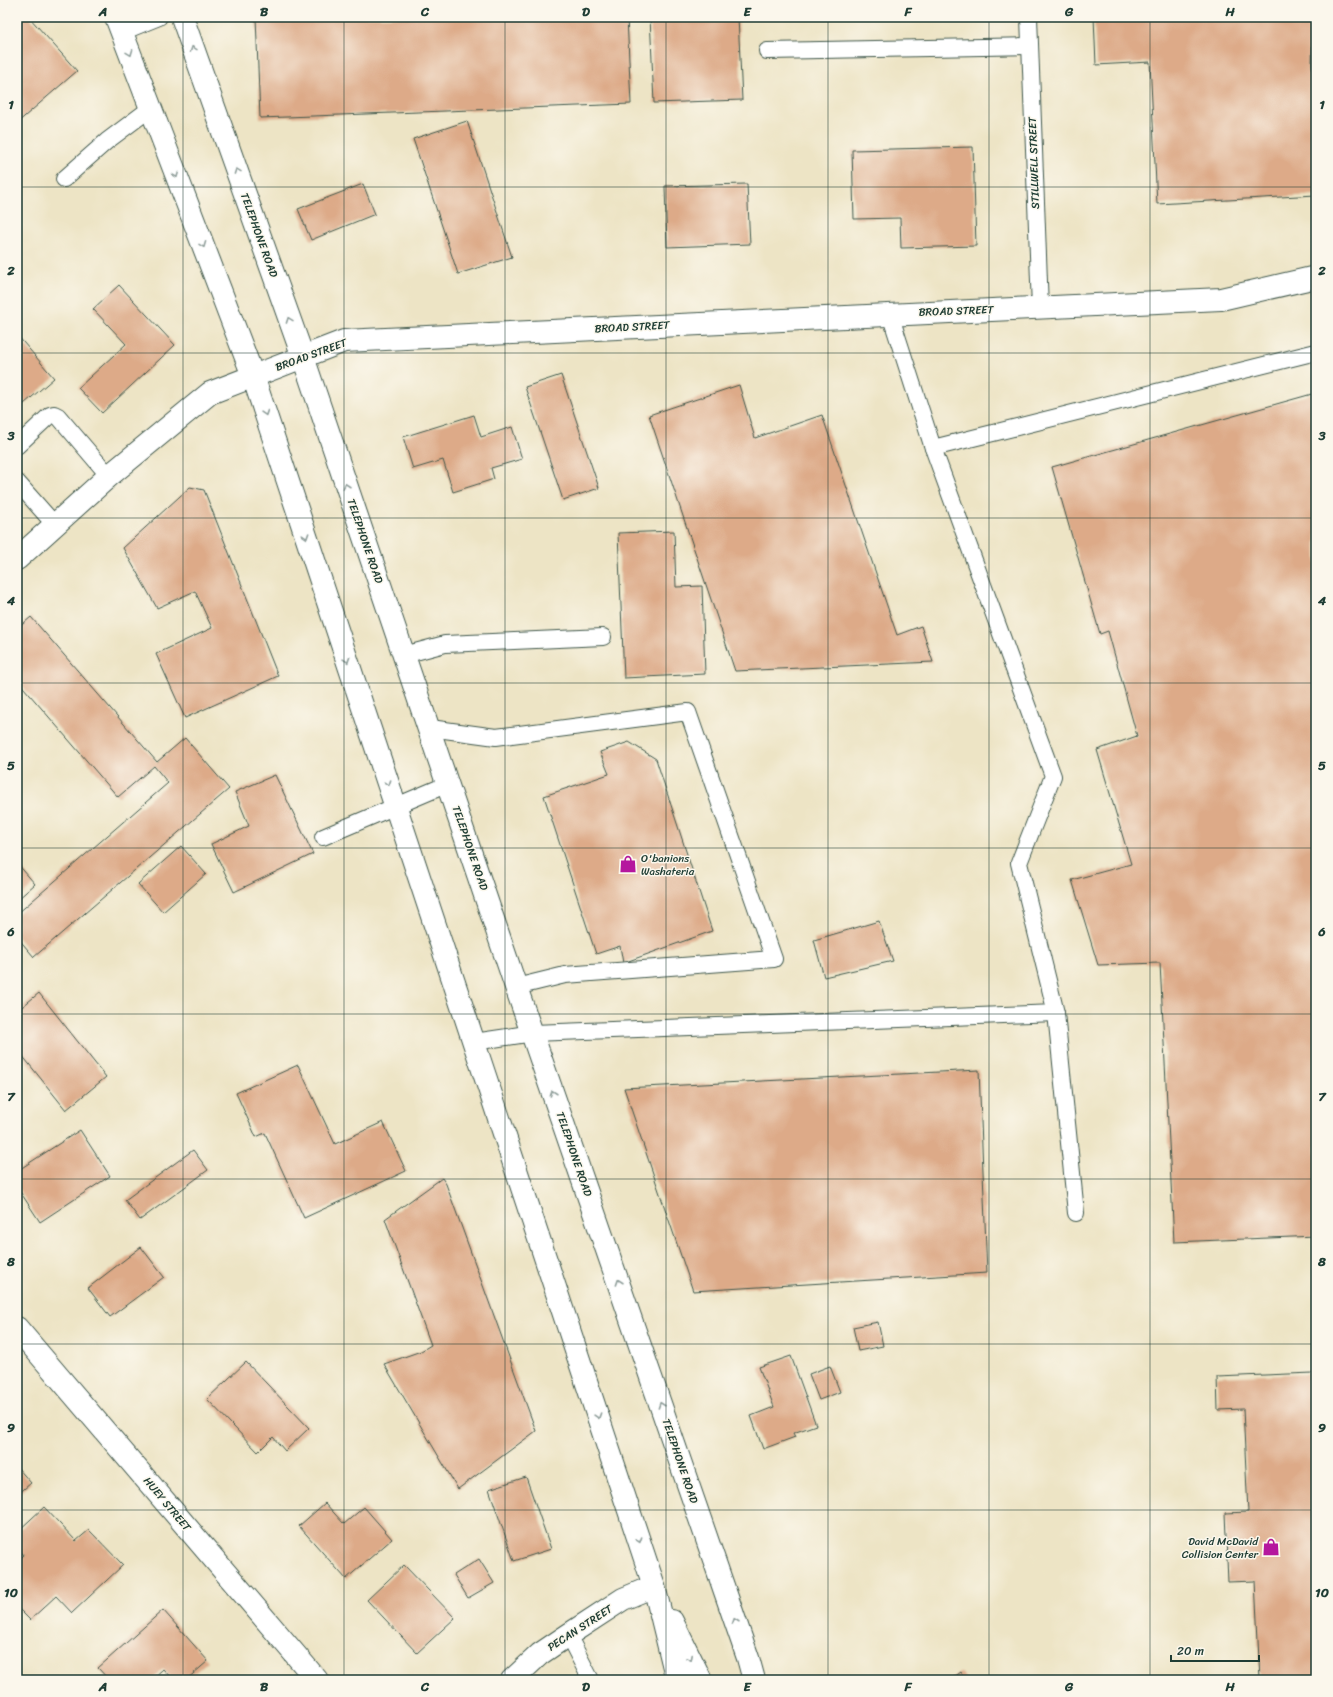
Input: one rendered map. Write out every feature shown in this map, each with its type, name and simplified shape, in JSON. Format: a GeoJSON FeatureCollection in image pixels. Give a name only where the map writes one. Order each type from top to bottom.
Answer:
{"type":"FeatureCollection","features":[{"type":"Feature","properties":{"kind":"main road","name":"TELEPHONE ROAD"},"geometry":{"type":"LineString","coordinates":[[182,17],[302,357],[430,728],[516,986],[748,1658],[754,1680]]}},
{"type":"Feature","properties":{"kind":"main road"},"geometry":{"type":"LineString","coordinates":[[119,25],[253,376],[654,1586],[676,1680]]}},
{"type":"Feature","properties":{"kind":"main road","name":"BROAD STREET"},"geometry":{"type":"LineString","coordinates":[[17,559],[109,476],[210,393],[344,341],[1221,299],[1316,277]]}},
{"type":"Feature","properties":{"kind":"main road","name":"HUEY STREET"},"geometry":{"type":"LineString","coordinates":[[17,1328],[316,1680]]}},
{"type":"Feature","properties":{"kind":"main road"},"geometry":{"type":"LineString","coordinates":[[654,1586],[701,1680]]}},
{"type":"Feature","properties":{"kind":"main road","name":"PECAN STREET"},"geometry":{"type":"LineString","coordinates":[[512,1680],[540,1654],[623,1600],[654,1586]]}},
{"type":"Feature","properties":{"kind":"main road"},"geometry":{"type":"LineString","coordinates":[[748,1658],[764,1680]]}},
{"type":"Feature","properties":{"kind":"lane"},"geometry":{"type":"LineString","coordinates":[[119,25],[159,17]]}},
{"type":"Feature","properties":{"kind":"lane","name":"STILLWELL STREET"},"geometry":{"type":"LineString","coordinates":[[1029,17],[1040,308]]}},
{"type":"Feature","properties":{"kind":"lane"},"geometry":{"type":"LineString","coordinates":[[766,51],[1030,46]]}},
{"type":"Feature","properties":{"kind":"lane"},"geometry":{"type":"LineString","coordinates":[[64,179],[107,141],[151,108]]}},
{"type":"Feature","properties":{"kind":"lane"},"geometry":{"type":"LineString","coordinates":[[890,314],[933,448],[1053,776],[1019,863],[1056,1013],[1076,1213]]}},
{"type":"Feature","properties":{"kind":"lane"},"geometry":{"type":"LineString","coordinates":[[933,448],[1316,352]]}},
{"type":"Feature","properties":{"kind":"lane"},"geometry":{"type":"LineString","coordinates":[[17,446],[50,415],[54,414],[58,416],[109,476]]}},
{"type":"Feature","properties":{"kind":"lane"},"geometry":{"type":"LineString","coordinates":[[17,482],[55,525]]}},
{"type":"Feature","properties":{"kind":"lane"},"geometry":{"type":"LineString","coordinates":[[404,655],[445,644],[603,637]]}},
{"type":"Feature","properties":{"kind":"lane"},"geometry":{"type":"LineString","coordinates":[[430,728],[496,737],[688,712],[774,959],[565,975],[516,986]]}},
{"type":"Feature","properties":{"kind":"lane"},"geometry":{"type":"LineString","coordinates":[[323,837],[448,784]]}},
{"type":"Feature","properties":{"kind":"lane"},"geometry":{"type":"LineString","coordinates":[[474,1042],[533,1033],[1056,1013]]}},
{"type":"Feature","properties":{"kind":"lane"},"geometry":{"type":"LineString","coordinates":[[568,1636],[592,1680]]}},
{"type":"Feature","properties":{"kind":"building"},"geometry":{"type":"Polygon","coordinates":[[[17,17],[29,17],[77,71],[17,123],[17,17]]]}},
{"type":"Feature","properties":{"kind":"building"},"geometry":{"type":"Polygon","coordinates":[[[256,17],[627,17],[631,104],[260,118],[256,17]]]}},
{"type":"Feature","properties":{"kind":"building"},"geometry":{"type":"Polygon","coordinates":[[[650,17],[738,17],[742,100],[654,103],[650,17]]]}},
{"type":"Feature","properties":{"kind":"building"},"geometry":{"type":"Polygon","coordinates":[[[1094,17],[1313,17],[1312,64],[1316,108],[1316,195],[1157,204],[1150,62],[1096,65],[1094,17]]]}},
{"type":"Feature","properties":{"kind":"building"},"geometry":{"type":"Polygon","coordinates":[[[467,121],[512,257],[458,274],[413,139],[467,121]]]}},
{"type":"Feature","properties":{"kind":"building"},"geometry":{"type":"Polygon","coordinates":[[[973,147],[976,246],[901,248],[900,218],[854,219],[852,150],[973,147]]]}},
{"type":"Feature","properties":{"kind":"building"},"geometry":{"type":"Polygon","coordinates":[[[363,184],[375,214],[311,240],[298,209],[363,184]]]}},
{"type":"Feature","properties":{"kind":"building"},"geometry":{"type":"Polygon","coordinates":[[[747,184],[750,244],[667,247],[665,186],[747,184]]]}},
{"type":"Feature","properties":{"kind":"building"},"geometry":{"type":"Polygon","coordinates":[[[119,285],[175,345],[102,413],[78,388],[126,344],[93,309],[119,285]]]}},
{"type":"Feature","properties":{"kind":"building"},"geometry":{"type":"Polygon","coordinates":[[[17,335],[54,378],[17,410],[17,335]]]}},
{"type":"Feature","properties":{"kind":"building"},"geometry":{"type":"Polygon","coordinates":[[[561,375],[599,488],[563,500],[525,387],[561,375]]]}},
{"type":"Feature","properties":{"kind":"building"},"geometry":{"type":"Polygon","coordinates":[[[739,385],[755,438],[822,415],[897,635],[921,626],[933,662],[735,671],[649,415],[739,385]]]}},
{"type":"Feature","properties":{"kind":"building"},"geometry":{"type":"Polygon","coordinates":[[[1312,394],[1316,408],[1316,1236],[1174,1242],[1160,963],[1098,965],[1072,880],[1131,864],[1097,750],[1137,736],[1108,631],[1100,634],[1052,467],[1312,394]]]}},
{"type":"Feature","properties":{"kind":"building"},"geometry":{"type":"Polygon","coordinates":[[[474,415],[481,437],[512,427],[522,459],[491,468],[494,479],[453,492],[443,460],[413,469],[403,437],[474,415]]]}},
{"type":"Feature","properties":{"kind":"building"},"geometry":{"type":"Polygon","coordinates":[[[190,487],[204,490],[278,676],[185,718],[156,654],[212,628],[195,591],[157,608],[123,548],[190,487]]]}},
{"type":"Feature","properties":{"kind":"building"},"geometry":{"type":"Polygon","coordinates":[[[674,531],[676,587],[702,586],[705,674],[624,678],[618,533],[674,531]]]}},
{"type":"Feature","properties":{"kind":"building"},"geometry":{"type":"Polygon","coordinates":[[[31,617],[157,762],[185,738],[229,789],[34,957],[17,937],[17,914],[168,783],[154,766],[118,797],[17,680],[17,629],[31,617]]]}},
{"type":"Feature","properties":{"kind":"building","name":"O'banions Washateria"},"geometry":{"type":"Polygon","coordinates":[[[629,742],[656,759],[712,931],[623,963],[620,946],[596,954],[544,796],[609,774],[600,752],[629,742]]]}},
{"type":"Feature","properties":{"kind":"building"},"geometry":{"type":"Polygon","coordinates":[[[275,775],[313,854],[234,892],[211,844],[249,826],[235,792],[275,775]]]}},
{"type":"Feature","properties":{"kind":"building"},"geometry":{"type":"Polygon","coordinates":[[[181,846],[206,874],[163,912],[138,884],[181,846]]]}},
{"type":"Feature","properties":{"kind":"building"},"geometry":{"type":"Polygon","coordinates":[[[17,863],[35,884],[17,900],[17,863]]]}},
{"type":"Feature","properties":{"kind":"building"},"geometry":{"type":"Polygon","coordinates":[[[879,921],[893,961],[824,977],[814,940],[879,921]]]}},
{"type":"Feature","properties":{"kind":"building"},"geometry":{"type":"Polygon","coordinates":[[[39,993],[106,1077],[66,1110],[17,1049],[17,1011],[39,993]]]}},
{"type":"Feature","properties":{"kind":"building"},"geometry":{"type":"Polygon","coordinates":[[[298,1065],[335,1144],[383,1122],[406,1171],[304,1218],[265,1133],[256,1137],[236,1093],[298,1065]]]}},
{"type":"Feature","properties":{"kind":"building"},"geometry":{"type":"Polygon","coordinates":[[[979,1070],[987,1273],[693,1291],[624,1088],[979,1070]]]}},
{"type":"Feature","properties":{"kind":"building"},"geometry":{"type":"Polygon","coordinates":[[[80,1130],[110,1176],[40,1222],[17,1187],[17,1171],[80,1130]]]}},
{"type":"Feature","properties":{"kind":"building"},"geometry":{"type":"Polygon","coordinates":[[[193,1150],[208,1170],[140,1220],[125,1200],[193,1150]]]}},
{"type":"Feature","properties":{"kind":"building"},"geometry":{"type":"Polygon","coordinates":[[[442,1178],[446,1184],[536,1431],[458,1489],[384,1364],[421,1351],[431,1345],[385,1219],[442,1178]]]}},
{"type":"Feature","properties":{"kind":"building"},"geometry":{"type":"Polygon","coordinates":[[[141,1247],[164,1277],[110,1317],[88,1288],[141,1247]]]}},
{"type":"Feature","properties":{"kind":"building"},"geometry":{"type":"Polygon","coordinates":[[[878,1322],[883,1346],[858,1351],[853,1327],[878,1322]]]}},
{"type":"Feature","properties":{"kind":"building"},"geometry":{"type":"Polygon","coordinates":[[[791,1356],[816,1425],[793,1433],[795,1437],[763,1449],[751,1416],[774,1407],[759,1367],[791,1356]]]}},
{"type":"Feature","properties":{"kind":"building"},"geometry":{"type":"Polygon","coordinates":[[[246,1362],[309,1428],[285,1451],[273,1437],[258,1452],[207,1399],[246,1362]]]}},
{"type":"Feature","properties":{"kind":"building"},"geometry":{"type":"Polygon","coordinates":[[[830,1366],[840,1392],[819,1400],[809,1374],[830,1366]]]}},
{"type":"Feature","properties":{"kind":"building","name":"David McDavid Collision Center"},"geometry":{"type":"Polygon","coordinates":[[[1313,1373],[1316,1432],[1316,1680],[1260,1680],[1255,1581],[1228,1582],[1225,1513],[1248,1512],[1243,1409],[1218,1410],[1217,1377],[1313,1373]]]}},
{"type":"Feature","properties":{"kind":"building"},"geometry":{"type":"Polygon","coordinates":[[[17,1467],[31,1483],[17,1495],[17,1467]]]}},
{"type":"Feature","properties":{"kind":"building"},"geometry":{"type":"Polygon","coordinates":[[[526,1477],[551,1549],[514,1561],[489,1489],[526,1477]]]}},
{"type":"Feature","properties":{"kind":"building"},"geometry":{"type":"Polygon","coordinates":[[[325,1503],[344,1524],[364,1507],[392,1539],[346,1579],[299,1526],[325,1503]]]}},
{"type":"Feature","properties":{"kind":"building"},"geometry":{"type":"Polygon","coordinates":[[[44,1507],[76,1541],[89,1530],[123,1565],[72,1613],[56,1596],[30,1620],[17,1607],[17,1562],[24,1555],[17,1547],[17,1532],[44,1507]]]}},
{"type":"Feature","properties":{"kind":"building"},"geometry":{"type":"Polygon","coordinates":[[[479,1559],[494,1583],[468,1598],[454,1575],[479,1559]]]}},
{"type":"Feature","properties":{"kind":"building"},"geometry":{"type":"Polygon","coordinates":[[[404,1565],[455,1618],[417,1653],[367,1600],[404,1565]]]}},
{"type":"Feature","properties":{"kind":"building"},"geometry":{"type":"Polygon","coordinates":[[[163,1610],[208,1661],[186,1680],[173,1680],[163,1669],[151,1680],[109,1680],[98,1668],[163,1610]]]}},
{"type":"Feature","properties":{"kind":"building"},"geometry":{"type":"Polygon","coordinates":[[[961,1672],[966,1680],[950,1680],[961,1672]]]}},
{"type":"Feature","properties":{"kind":"place","name":"O'banions Washateria"},"geometry":{"type":"Point","coordinates":[628,864]}},
{"type":"Feature","properties":{"kind":"place","name":"David McDavid Collision Center"},"geometry":{"type":"Point","coordinates":[1271,1547]}}]}
